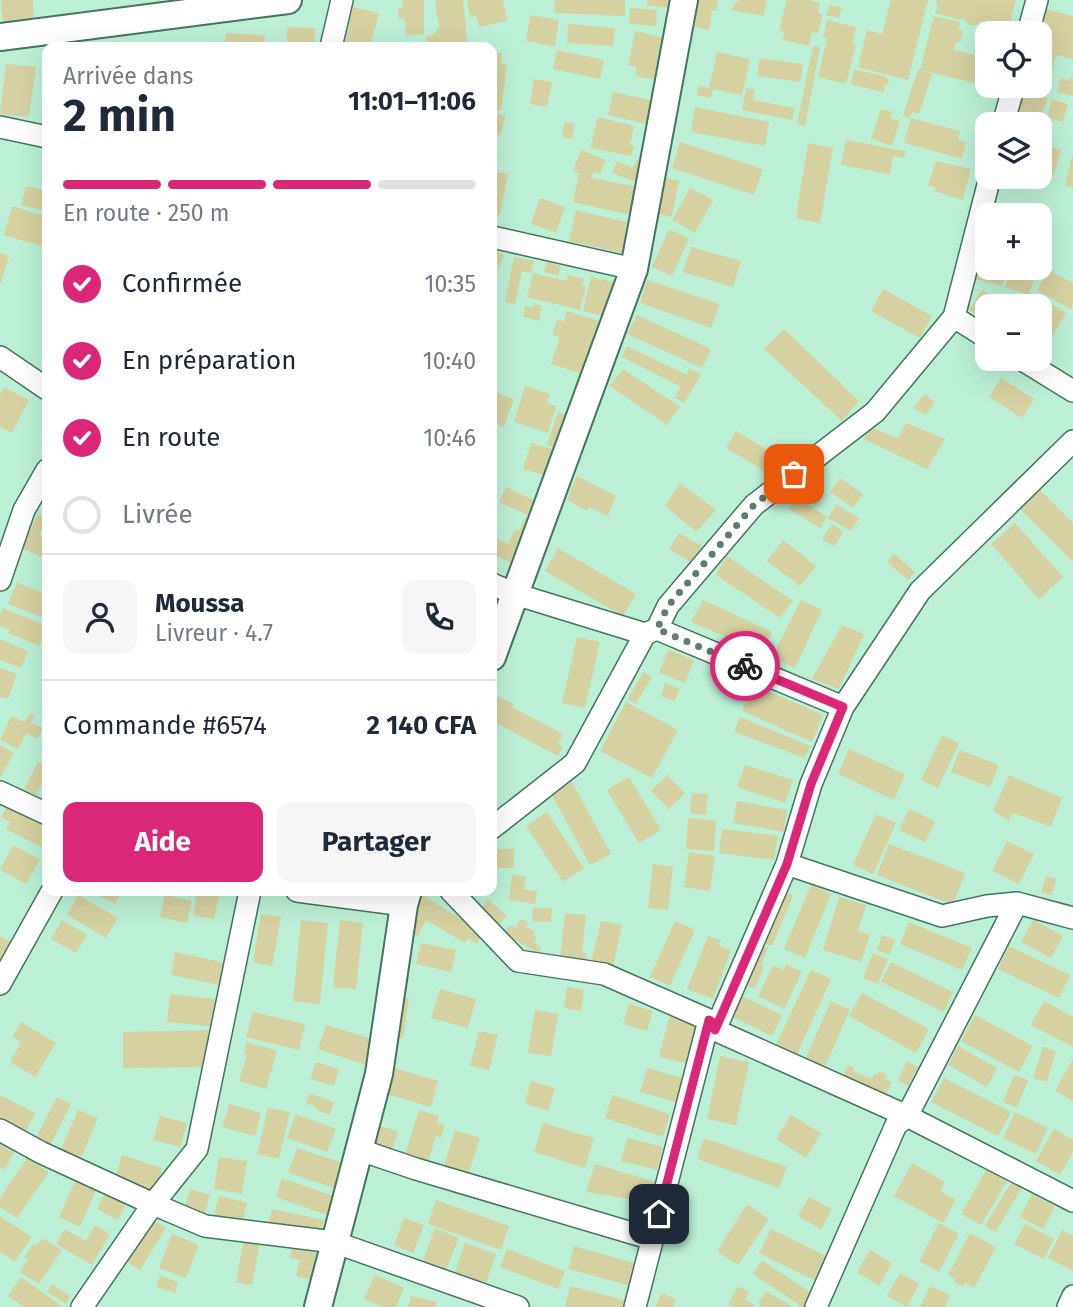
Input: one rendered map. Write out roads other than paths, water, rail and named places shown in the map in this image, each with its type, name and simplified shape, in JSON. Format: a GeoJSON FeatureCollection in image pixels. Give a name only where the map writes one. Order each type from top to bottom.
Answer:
{"type":"FeatureCollection","features":[{"type":"Feature","properties":{"kind":"street"},"geometry":{"type":"LineString","coordinates":[[0,37],[288,0]]}},
{"type":"Feature","properties":{"kind":"street"},"geometry":{"type":"LineString","coordinates":[[332,42],[342,0]]}},
{"type":"Feature","properties":{"kind":"street"},"geometry":{"type":"LineString","coordinates":[[497,626],[503,589],[634,269],[684,0]]}},
{"type":"Feature","properties":{"kind":"street"},"geometry":{"type":"LineString","coordinates":[[1031,21],[1037,0]]}},
{"type":"Feature","properties":{"kind":"street"},"geometry":{"type":"LineString","coordinates":[[0,127],[42,136]]}},
{"type":"Feature","properties":{"kind":"street"},"geometry":{"type":"LineString","coordinates":[[497,824],[575,763],[668,606],[754,505],[875,412],[954,317],[987,189]]}},
{"type":"Feature","properties":{"kind":"street"},"geometry":{"type":"LineString","coordinates":[[497,238],[634,269]]}},
{"type":"Feature","properties":{"kind":"street"},"geometry":{"type":"LineString","coordinates":[[954,317],[975,330]]}},
{"type":"Feature","properties":{"kind":"street"},"geometry":{"type":"LineString","coordinates":[[0,358],[42,386]]}},
{"type":"Feature","properties":{"kind":"street"},"geometry":{"type":"LineString","coordinates":[[1040,371],[1073,391]]}},
{"type":"Feature","properties":{"kind":"street"},"geometry":{"type":"LineString","coordinates":[[635,1307],[712,1025],[787,864],[811,784],[843,707],[920,591],[1073,441]]}},
{"type":"Feature","properties":{"kind":"street"},"geometry":{"type":"LineString","coordinates":[[0,580],[9,520],[24,510],[42,479]]}},
{"type":"Feature","properties":{"kind":"street"},"geometry":{"type":"LineString","coordinates":[[503,589],[651,632],[843,707]]}},
{"type":"Feature","properties":{"kind":"street"},"geometry":{"type":"LineString","coordinates":[[0,792],[42,812]]}},
{"type":"Feature","properties":{"kind":"street"},"geometry":{"type":"LineString","coordinates":[[787,864],[942,916],[987,906],[1017,903],[1073,918]]}},
{"type":"Feature","properties":{"kind":"street"},"geometry":{"type":"LineString","coordinates":[[0,984],[49,896]]}},
{"type":"Feature","properties":{"kind":"street"},"geometry":{"type":"LineString","coordinates":[[82,1307],[153,1204],[197,1149],[249,896]]}},
{"type":"Feature","properties":{"kind":"street"},"geometry":{"type":"LineString","coordinates":[[318,1307],[379,1074],[406,898],[375,896]]}},
{"type":"Feature","properties":{"kind":"street"},"geometry":{"type":"LineString","coordinates":[[456,896],[517,961],[604,974],[907,1116],[1073,1201]]}},
{"type":"Feature","properties":{"kind":"street"},"geometry":{"type":"LineString","coordinates":[[816,1307],[896,1125],[907,1116],[1017,903]]}},
{"type":"Feature","properties":{"kind":"street"},"geometry":{"type":"LineString","coordinates":[[0,1130],[41,1153],[205,1226],[334,1242],[518,1307]]}},
{"type":"Feature","properties":{"kind":"street"},"geometry":{"type":"LineString","coordinates":[[360,1150],[415,1170],[652,1239]]}},
{"type":"Feature","properties":{"kind":"street"},"geometry":{"type":"LineString","coordinates":[[1068,1307],[1073,1296]]}}]}
